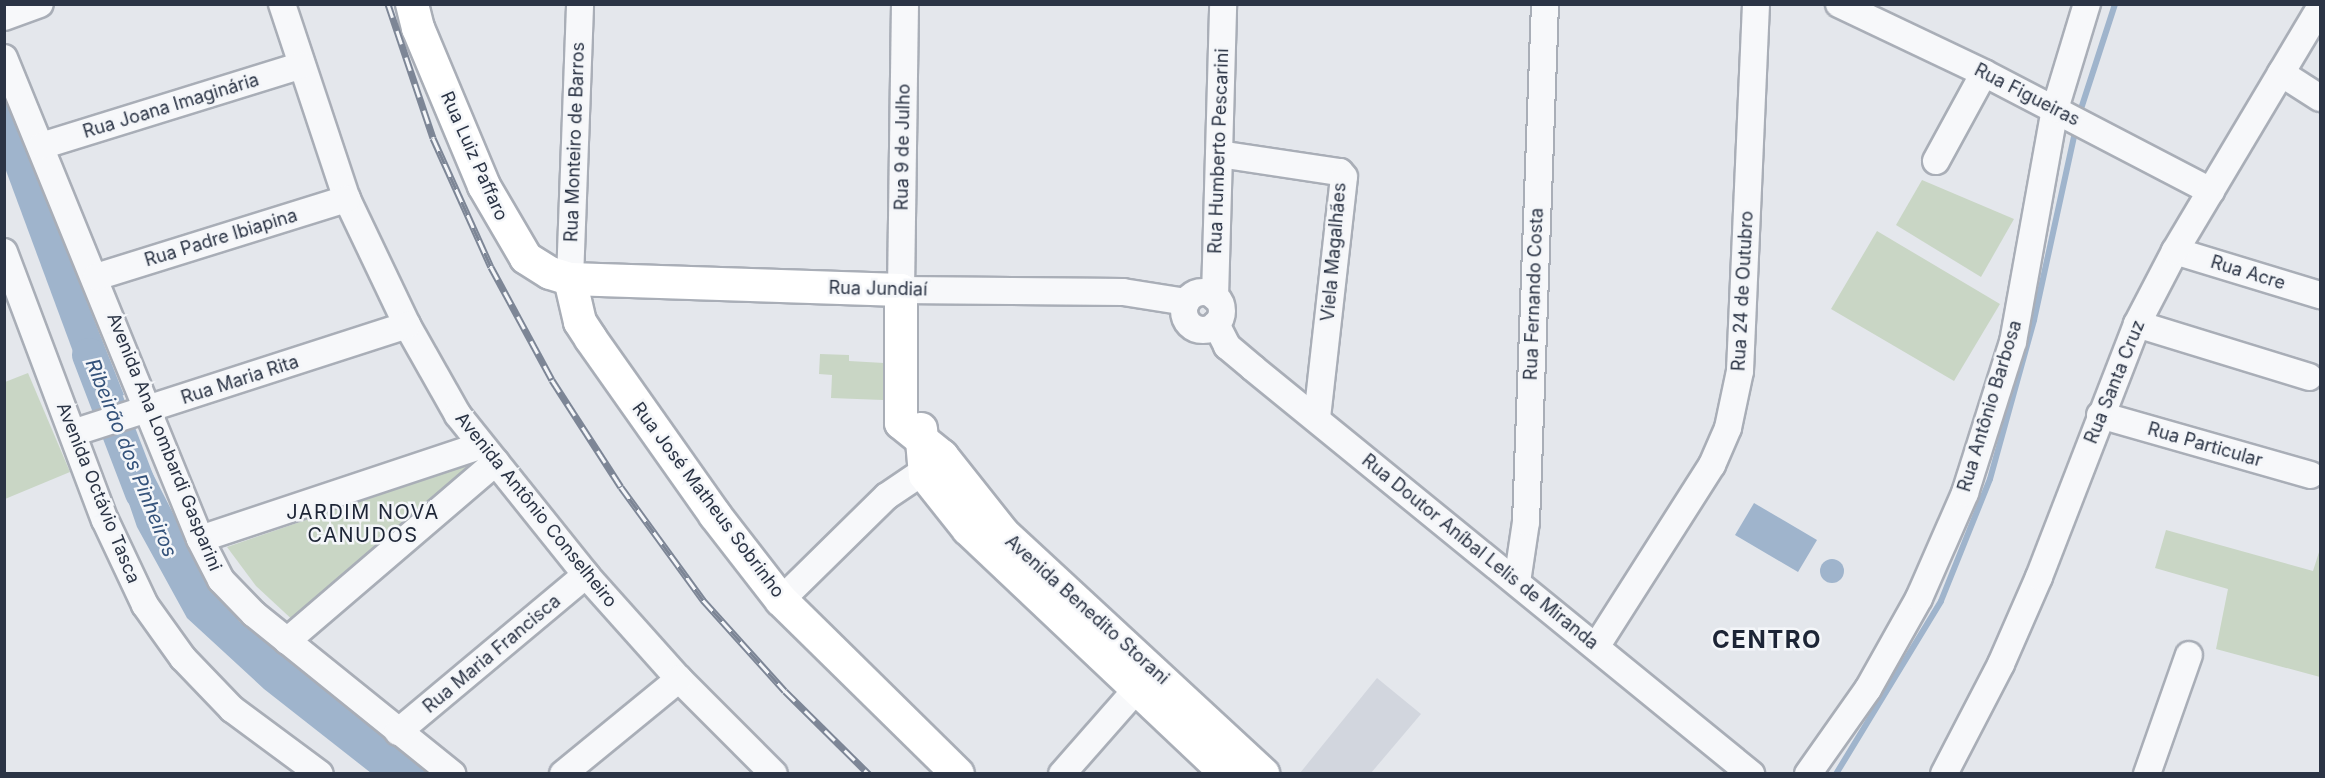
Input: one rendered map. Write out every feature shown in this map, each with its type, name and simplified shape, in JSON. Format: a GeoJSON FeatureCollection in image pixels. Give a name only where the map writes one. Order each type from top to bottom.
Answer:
{"type":"FeatureCollection","features":[{"type":"Feature","properties":{"kind":"main road","name":"Rua Luiz Paffaro"},"geometry":{"type":"LineString","coordinates":[[412,4],[449,105],[513,241],[526,258],[570,279]]}},
{"type":"Feature","properties":{"kind":"main road","name":"Rua Jundiaí"},"geometry":{"type":"LineString","coordinates":[[570,279],[901,290]]}},
{"type":"Feature","properties":{"kind":"main road","name":"Rua José Matheus Sobrinho"},"geometry":{"type":"LineString","coordinates":[[570,279],[580,321],[591,339],[715,515],[781,600],[958,774]]}},
{"type":"Feature","properties":{"kind":"main road","name":"Avenida Benedito Storani"},"geometry":{"type":"LineString","coordinates":[[901,290],[903,356],[900,420],[942,456],[1003,533],[1145,680],[1227,774]]}},
{"type":"Feature","properties":{"kind":"main road","name":"Avenida Benedito Storani"},"geometry":{"type":"LineString","coordinates":[[920,439],[925,474],[968,529],[1145,680],[1263,774]]}},
{"type":"Feature","properties":{"kind":"street"},"geometry":{"type":"LineString","coordinates":[[4,17],[40,4]]}},
{"type":"Feature","properties":{"kind":"street","name":"Avenida Antônio Conselheiro"},"geometry":{"type":"LineString","coordinates":[[282,4],[347,199],[407,325],[458,415],[586,575],[679,678],[774,774]]}},
{"type":"Feature","properties":{"kind":"street","name":"Rua Monteiro de Barros"},"geometry":{"type":"LineString","coordinates":[[570,279],[580,4]]}},
{"type":"Feature","properties":{"kind":"street","name":"Rua 9 de Julho"},"geometry":{"type":"LineString","coordinates":[[901,290],[905,4]]}},
{"type":"Feature","properties":{"kind":"street","name":"Rua Humberto Pescarini"},"geometry":{"type":"LineString","coordinates":[[1215,297],[1223,4]]}},
{"type":"Feature","properties":{"kind":"street","name":"Rua Fernando Costa"},"geometry":{"type":"LineString","coordinates":[[1517,582],[1526,522],[1545,4]]}},
{"type":"Feature","properties":{"kind":"street","name":"Rua 24 de Outubro"},"geometry":{"type":"LineString","coordinates":[[1596,647],[1712,465],[1728,428],[1740,370],[1756,4]]}},
{"type":"Feature","properties":{"kind":"street","name":"Rua Figueiras"},"geometry":{"type":"LineString","coordinates":[[1839,4],[1984,72],[2211,191]]}},
{"type":"Feature","properties":{"kind":"street","name":"Rua Antônio Barbosa"},"geometry":{"type":"LineString","coordinates":[[1808,774],[1868,689],[1919,598],[1965,493],[2013,342],[2055,109],[2087,4]]}},
{"type":"Feature","properties":{"kind":"street","name":"Rua Santa Cruz"},"geometry":{"type":"LineString","coordinates":[[1951,772],[2039,578],[2137,324],[2175,251],[2320,8]]}},
{"type":"Feature","properties":{"kind":"street","name":"Avenida Ana Lombardi Gasparini"},"geometry":{"type":"LineString","coordinates":[[4,58],[96,277],[142,413],[221,580],[287,641],[452,774]]}},
{"type":"Feature","properties":{"kind":"street","name":"Rua Joana Imaginária"},"geometry":{"type":"LineString","coordinates":[[41,146],[302,65]]}},
{"type":"Feature","properties":{"kind":"street"},"geometry":{"type":"LineString","coordinates":[[1936,161],[1984,72]]}},
{"type":"Feature","properties":{"kind":"street"},"geometry":{"type":"LineString","coordinates":[[2282,73],[2320,98]]}},
{"type":"Feature","properties":{"kind":"street","name":"Viela Magalhães"},"geometry":{"type":"LineString","coordinates":[[1219,154],[1340,172],[1344,177],[1317,418]]}},
{"type":"Feature","properties":{"kind":"street","name":"Rua Padre Ibiapina"},"geometry":{"type":"LineString","coordinates":[[96,277],[347,199]]}},
{"type":"Feature","properties":{"kind":"street","name":"Rua Acre"},"geometry":{"type":"LineString","coordinates":[[2175,251],[2320,296]]}},
{"type":"Feature","properties":{"kind":"street","name":"Avenida Octávio Tasca"},"geometry":{"type":"LineString","coordinates":[[4,252],[81,430],[123,563],[162,632],[232,709],[320,774]]}},
{"type":"Feature","properties":{"kind":"street","name":"Rua Jundiaí"},"geometry":{"type":"LineString","coordinates":[[901,290],[1122,292],[1186,303]]}},
{"type":"Feature","properties":{"kind":"street"},"geometry":{"type":"LineString","coordinates":[[1199,293],[1215,297],[1221,308],[1216,324],[1200,330],[1189,324],[1184,314],[1186,303],[1199,293]]}},
{"type":"Feature","properties":{"kind":"street","name":"Rua Doutor Aníbal Lelis de Miranda"},"geometry":{"type":"LineString","coordinates":[[1216,324],[1227,346],[1751,774]]}},
{"type":"Feature","properties":{"kind":"street"},"geometry":{"type":"LineString","coordinates":[[2137,324],[2309,377]]}},
{"type":"Feature","properties":{"kind":"street","name":"Rua Maria Rita"},"geometry":{"type":"LineString","coordinates":[[81,430],[142,413],[407,325]]}},
{"type":"Feature","properties":{"kind":"street","name":"Rua Particular"},"geometry":{"type":"LineString","coordinates":[[2100,415],[2311,475]]}},
{"type":"Feature","properties":{"kind":"street"},"geometry":{"type":"LineString","coordinates":[[781,600],[887,496],[911,468],[920,439]]}},
{"type":"Feature","properties":{"kind":"street"},"geometry":{"type":"LineString","coordinates":[[200,539],[488,454]]}},
{"type":"Feature","properties":{"kind":"street"},"geometry":{"type":"LineString","coordinates":[[287,641],[488,454]]}},
{"type":"Feature","properties":{"kind":"street"},"geometry":{"type":"LineString","coordinates":[[887,496],[917,476],[925,474]]}},
{"type":"Feature","properties":{"kind":"street","name":"Rua Maria Francisca"},"geometry":{"type":"LineString","coordinates":[[398,732],[586,575]]}},
{"type":"Feature","properties":{"kind":"street"},"geometry":{"type":"LineString","coordinates":[[2146,774],[2189,655]]}},
{"type":"Feature","properties":{"kind":"street"},"geometry":{"type":"LineString","coordinates":[[563,774],[679,678]]}},
{"type":"Feature","properties":{"kind":"street"},"geometry":{"type":"LineString","coordinates":[[1062,774],[1145,680]]}},
{"type":"Feature","properties":{"kind":"shaded area"},"geometry":{"type":"Polygon","coordinates":[[[1377,678],[1421,714],[1371,773],[1300,773],[1377,678]]]}},
{"type":"Feature","properties":{"kind":"green space"},"geometry":{"type":"Polygon","coordinates":[[[1922,180],[2014,219],[1981,277],[1896,225],[1922,180]]]}},
{"type":"Feature","properties":{"kind":"green space"},"geometry":{"type":"Polygon","coordinates":[[[1877,231],[2000,304],[1954,381],[1831,309],[1877,231]]]}},
{"type":"Feature","properties":{"kind":"green space"},"geometry":{"type":"Polygon","coordinates":[[[820,354],[849,355],[849,361],[884,363],[883,400],[831,398],[832,375],[819,374],[820,354]]]}},
{"type":"Feature","properties":{"kind":"green space"},"geometry":{"type":"Polygon","coordinates":[[[28,373],[70,472],[5,499],[5,382],[28,373]]]}},
{"type":"Feature","properties":{"kind":"green space"},"geometry":{"type":"Polygon","coordinates":[[[478,461],[297,624],[256,586],[227,547],[478,461]]]}},
{"type":"Feature","properties":{"kind":"green space"},"geometry":{"type":"Polygon","coordinates":[[[2166,530],[2313,571],[2320,549],[2320,677],[2216,649],[2228,589],[2155,568],[2166,530]]]}},
{"type":"Feature","properties":{"kind":"water"},"geometry":{"type":"Polygon","coordinates":[[[4,92],[124,395],[92,403],[5,168],[4,92]]]}},
{"type":"Feature","properties":{"kind":"water"},"geometry":{"type":"Polygon","coordinates":[[[138,445],[210,585],[240,622],[431,773],[371,773],[264,689],[187,618],[137,527],[112,454],[138,445]]]}},
{"type":"Feature","properties":{"kind":"water"},"geometry":{"type":"Polygon","coordinates":[[[1754,503],[1817,540],[1798,572],[1735,535],[1754,503]]]}},
{"type":"Feature","properties":{"kind":"water"},"geometry":{"type":"Polygon","coordinates":[[[1832,559],[1841,562],[1844,571],[1841,580],[1832,583],[1823,580],[1820,571],[1823,562],[1832,559]]]}},
{"type":"Feature","properties":{"kind":"waterway"},"geometry":{"type":"LineString","coordinates":[[2079,115],[2115,4]]}},
{"type":"Feature","properties":{"kind":"waterway"},"geometry":{"type":"LineString","coordinates":[[1836,774],[1941,601],[1990,479],[2034,320],[2076,128]]}},
{"type":"Feature","properties":{"kind":"waterway","name":"Ribeirão dos Pinheiros"},"geometry":{"type":"LineString","coordinates":[[89,355],[142,493]]}},
{"type":"Feature","properties":{"kind":"railway"},"geometry":{"type":"LineString","coordinates":[[388,4],[433,138],[491,267],[552,380],[621,487],[703,600],[785,691],[869,774]]}},
{"type":"Feature","properties":{"kind":"district","name":"JARDIM NOVA CANUDOS"},"geometry":{"type":"Point","coordinates":[363,524]}},
{"type":"Feature","properties":{"kind":"district","name":"CENTRO"},"geometry":{"type":"Point","coordinates":[1767,640]}}]}
